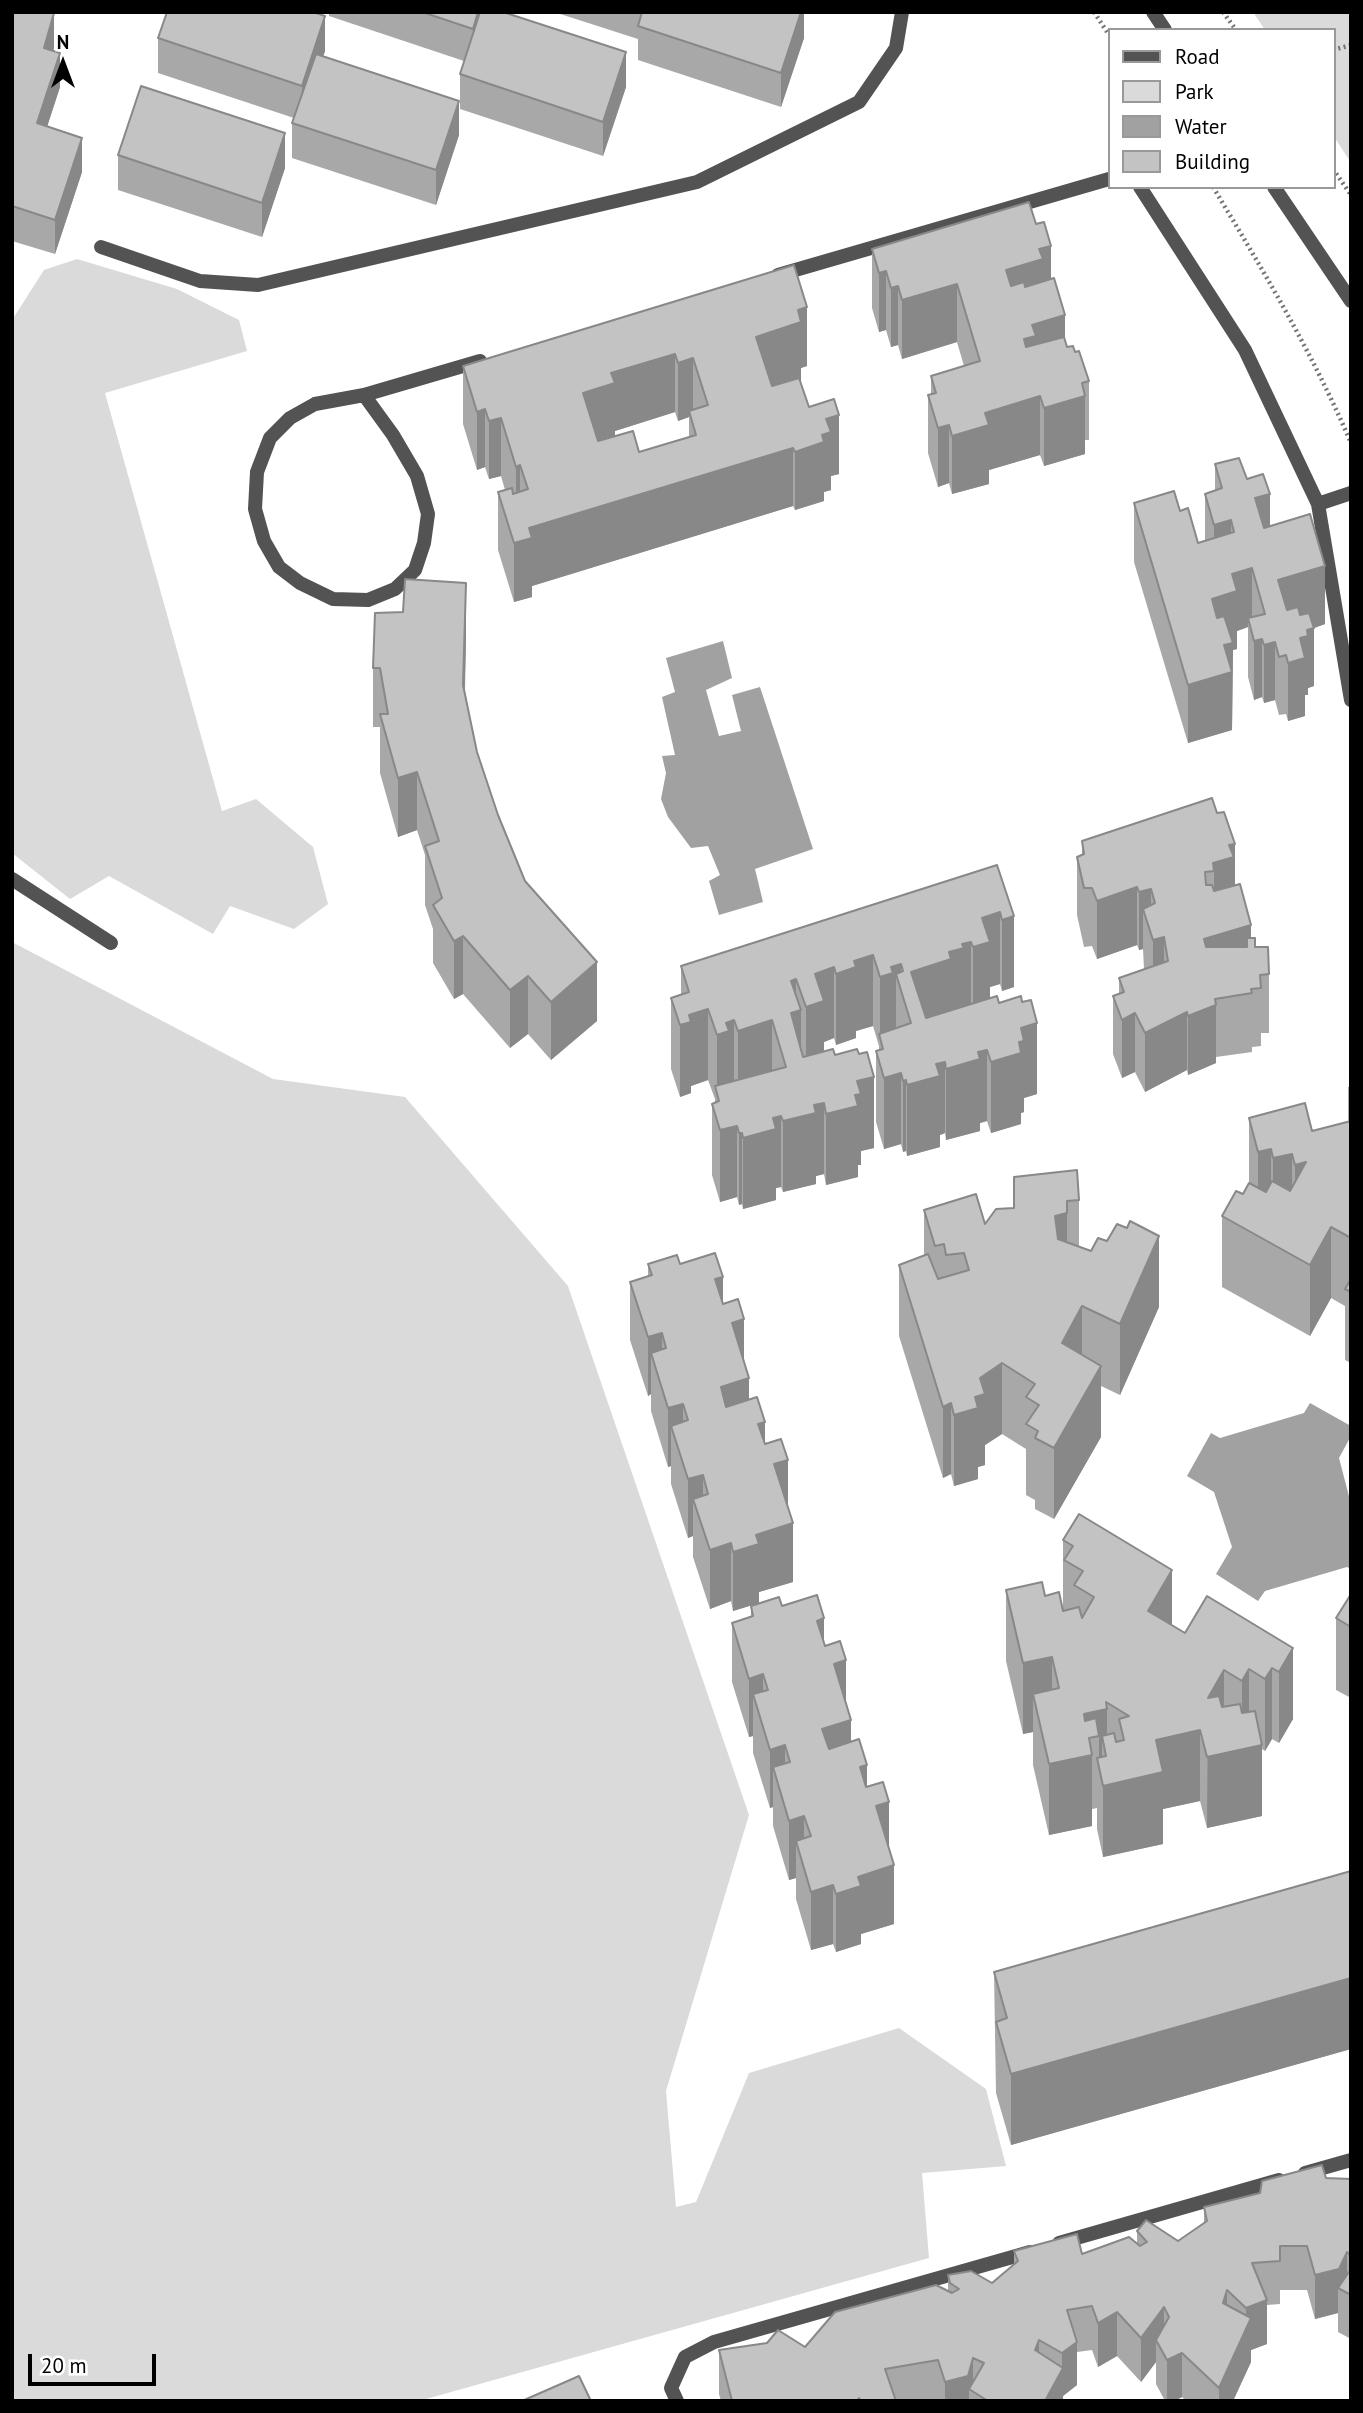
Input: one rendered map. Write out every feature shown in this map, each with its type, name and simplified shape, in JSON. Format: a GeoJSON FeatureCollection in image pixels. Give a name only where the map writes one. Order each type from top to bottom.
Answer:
{"type":"FeatureCollection","features":[{"type":"Feature","properties":{"kind":"street"},"geometry":{"type":"LineString","coordinates":[[101,247],[200,281],[258,285],[697,182],[859,102],[896,48],[902,12]]}},
{"type":"Feature","properties":{"kind":"street"},"geometry":{"type":"LineString","coordinates":[[1153,12],[1164,28]]}},
{"type":"Feature","properties":{"kind":"street"},"geometry":{"type":"LineString","coordinates":[[763,279],[1108,179]]}},
{"type":"Feature","properties":{"kind":"street"},"geometry":{"type":"LineString","coordinates":[[1141,189],[1245,349],[1318,504],[1351,700]]}},
{"type":"Feature","properties":{"kind":"street"},"geometry":{"type":"LineString","coordinates":[[1274,189],[1351,300]]}},
{"type":"Feature","properties":{"kind":"street"},"geometry":{"type":"LineString","coordinates":[[364,395],[393,435],[417,476],[428,514],[424,543],[415,570],[396,589],[368,600],[333,600],[300,583],[279,567],[264,541],[255,509],[257,472],[270,438],[290,418],[315,404],[364,395],[497,356]]}},
{"type":"Feature","properties":{"kind":"street"},"geometry":{"type":"LineString","coordinates":[[1318,504],[1351,493]]}},
{"type":"Feature","properties":{"kind":"street"},"geometry":{"type":"LineString","coordinates":[[12,879],[111,943]]}},
{"type":"Feature","properties":{"kind":"street"},"geometry":{"type":"LineString","coordinates":[[677,2401],[671,2388],[685,2357],[714,2342],[1351,2160]]}},
{"type":"Feature","properties":{"kind":"path"},"geometry":{"type":"LineString","coordinates":[[1094,12],[1108,33]]}},
{"type":"Feature","properties":{"kind":"path"},"geometry":{"type":"LineString","coordinates":[[1223,12],[1235,28]]}},
{"type":"Feature","properties":{"kind":"path"},"geometry":{"type":"LineString","coordinates":[[1335,172],[1351,195]]}},
{"type":"Feature","properties":{"kind":"path"},"geometry":{"type":"LineString","coordinates":[[1214,189],[1327,386],[1351,443]]}},
{"type":"Feature","properties":{"kind":"green space"},"geometry":{"type":"Polygon","coordinates":[[[1253,12],[1351,12],[1351,163],[1335,138],[1335,28],[1264,28],[1253,12]]]}},
{"type":"Feature","properties":{"kind":"green space"},"geometry":{"type":"Polygon","coordinates":[[[77,259],[177,289],[239,320],[247,351],[105,393],[222,811],[256,799],[313,847],[328,904],[294,929],[230,906],[213,934],[109,876],[70,899],[12,853],[12,320],[44,270],[77,259]]]}},
{"type":"Feature","properties":{"kind":"green space"},"geometry":{"type":"Polygon","coordinates":[[[12,942],[273,1079],[405,1097],[568,1286],[749,1815],[666,2091],[676,2207],[696,2202],[749,2073],[899,2028],[986,2089],[1006,2166],[922,2173],[929,2258],[419,2401],[12,2401],[12,942]]]}},
{"type":"Feature","properties":{"kind":"water"},"geometry":{"type":"Polygon","coordinates":[[[723,641],[732,678],[706,690],[719,736],[741,731],[732,695],[760,687],[813,849],[755,869],[763,902],[719,915],[709,881],[720,875],[708,846],[691,848],[668,817],[661,799],[666,773],[662,756],[675,755],[662,697],[675,692],[666,658],[723,641]]]}},
{"type":"Feature","properties":{"kind":"water"},"geometry":{"type":"Polygon","coordinates":[[[1310,1403],[1351,1426],[1351,1436],[1339,1458],[1351,1504],[1351,1569],[1347,1567],[1265,1591],[1258,1601],[1216,1574],[1232,1547],[1214,1492],[1187,1476],[1211,1433],[1220,1438],[1304,1413],[1310,1403]]]}},
{"type":"Feature","properties":{"kind":"building"},"geometry":{"type":"Polygon","coordinates":[[[12,12],[54,13],[44,48],[60,53],[37,123],[82,138],[55,220],[12,206],[12,12]]]}},
{"type":"Feature","properties":{"kind":"building"},"geometry":{"type":"Polygon","coordinates":[[[167,12],[313,12],[325,16],[302,86],[158,38],[167,12]]]}},
{"type":"Feature","properties":{"kind":"building"},"geometry":{"type":"Polygon","coordinates":[[[422,12],[478,12],[473,29],[422,12]]]}},
{"type":"Feature","properties":{"kind":"building"},"geometry":{"type":"Polygon","coordinates":[[[480,12],[503,12],[626,52],[603,122],[460,74],[480,12]]]}},
{"type":"Feature","properties":{"kind":"building"},"geometry":{"type":"Polygon","coordinates":[[[642,12],[801,12],[781,73],[638,26],[642,12]]]}},
{"type":"Feature","properties":{"kind":"building"},"geometry":{"type":"Polygon","coordinates":[[[316,54],[459,101],[436,170],[292,123],[316,54]]]}},
{"type":"Feature","properties":{"kind":"building"},"geometry":{"type":"Polygon","coordinates":[[[141,86],[285,133],[262,203],[118,155],[141,86]]]}},
{"type":"Feature","properties":{"kind":"building"},"geometry":{"type":"Polygon","coordinates":[[[1029,202],[1036,224],[1044,222],[1051,246],[1039,249],[1043,259],[1006,270],[1011,286],[1024,282],[1025,287],[1054,278],[1065,315],[1032,325],[1036,336],[1024,339],[1026,347],[1064,337],[1067,347],[1073,346],[1075,352],[1079,351],[1089,381],[1082,383],[1085,396],[1044,408],[1040,396],[985,413],[989,425],[952,436],[949,425],[938,428],[928,395],[936,393],[931,376],[980,361],[957,284],[902,300],[898,286],[891,288],[886,271],[879,273],[872,249],[1029,202]]]}},
{"type":"Feature","properties":{"kind":"building"},"geometry":{"type":"Polygon","coordinates":[[[794,265],[807,307],[798,310],[801,322],[756,337],[772,386],[799,378],[809,407],[834,399],[839,415],[826,419],[831,432],[822,435],[824,442],[795,452],[793,448],[529,528],[532,538],[514,543],[498,492],[512,488],[513,494],[528,489],[520,465],[516,467],[501,418],[489,421],[485,409],[477,412],[463,366],[794,265]],[[675,354],[611,373],[615,383],[583,393],[598,441],[633,431],[639,452],[696,435],[689,411],[708,405],[693,358],[678,363],[675,354]]]}},
{"type":"Feature","properties":{"kind":"building"},"geometry":{"type":"Polygon","coordinates":[[[1239,458],[1247,479],[1263,474],[1270,494],[1255,498],[1264,528],[1310,514],[1325,566],[1278,580],[1287,610],[1298,607],[1300,615],[1309,613],[1314,628],[1307,630],[1308,636],[1300,638],[1305,658],[1288,663],[1286,655],[1279,657],[1275,642],[1264,645],[1262,639],[1254,641],[1248,618],[1265,614],[1252,568],[1232,574],[1237,591],[1212,599],[1217,618],[1224,616],[1233,643],[1224,645],[1232,672],[1188,685],[1134,503],[1174,491],[1180,511],[1188,508],[1198,543],[1234,532],[1231,520],[1214,525],[1205,494],[1222,488],[1215,464],[1239,458]]]}},
{"type":"Feature","properties":{"kind":"building"},"geometry":{"type":"Polygon","coordinates":[[[405,579],[466,583],[463,685],[477,752],[498,815],[525,881],[597,962],[551,1002],[528,976],[510,990],[463,936],[454,941],[433,905],[442,898],[425,846],[439,841],[417,772],[398,778],[380,714],[388,714],[380,668],[373,668],[375,613],[403,612],[405,579]]]}},
{"type":"Feature","properties":{"kind":"building"},"geometry":{"type":"Polygon","coordinates":[[[1212,798],[1217,813],[1224,812],[1235,844],[1229,845],[1234,857],[1213,863],[1214,871],[1205,872],[1206,885],[1212,885],[1214,891],[1240,884],[1251,925],[1204,939],[1206,947],[1247,947],[1247,938],[1255,938],[1255,947],[1268,947],[1269,974],[1260,975],[1261,988],[1251,989],[1252,993],[1215,999],[1216,1005],[1188,1016],[1187,1012],[1145,1033],[1135,1013],[1122,1020],[1113,996],[1124,992],[1119,978],[1168,961],[1164,937],[1153,940],[1143,909],[1155,903],[1151,889],[1139,892],[1137,887],[1097,901],[1092,888],[1084,888],[1077,857],[1084,854],[1082,841],[1212,798]]]}},
{"type":"Feature","properties":{"kind":"building"},"geometry":{"type":"Polygon","coordinates":[[[997,865],[1014,916],[1002,920],[1000,912],[982,918],[990,942],[973,947],[971,942],[962,944],[964,948],[949,952],[951,959],[911,972],[926,1018],[997,996],[999,1003],[1021,996],[1022,1002],[1031,1000],[1037,1023],[1021,1028],[1024,1041],[1019,1042],[1021,1053],[991,1062],[987,1050],[978,1052],[980,1059],[946,1069],[945,1062],[936,1064],[940,1076],[907,1085],[901,1073],[884,1078],[876,1051],[883,1049],[879,1034],[911,1023],[896,974],[903,971],[901,964],[891,967],[893,973],[880,977],[873,955],[854,961],[856,967],[836,974],[834,967],[815,974],[824,1001],[806,1007],[796,979],[791,981],[801,1010],[791,1013],[803,1057],[833,1049],[835,1055],[857,1049],[859,1054],[867,1052],[874,1077],[857,1081],[861,1094],[855,1095],[858,1106],[826,1114],[824,1103],[814,1105],[816,1113],[783,1121],[781,1116],[773,1118],[776,1129],[743,1138],[737,1126],[720,1130],[712,1104],[719,1101],[715,1086],[786,1067],[772,1020],[738,1031],[734,1020],[726,1023],[729,1031],[717,1035],[708,1009],[689,1015],[691,1022],[680,1025],[671,998],[689,992],[681,966],[997,865]]]}},
{"type":"Feature","properties":{"kind":"building"},"geometry":{"type":"Polygon","coordinates":[[[1305,1103],[1312,1131],[1351,1121],[1351,1238],[1331,1227],[1310,1265],[1222,1216],[1236,1191],[1243,1194],[1249,1183],[1266,1192],[1272,1181],[1290,1191],[1306,1162],[1295,1165],[1292,1154],[1273,1158],[1271,1149],[1258,1152],[1249,1118],[1305,1103]]]}},
{"type":"Feature","properties":{"kind":"building"},"geometry":{"type":"Polygon","coordinates":[[[1077,1170],[1079,1200],[1067,1201],[1067,1213],[1055,1216],[1058,1239],[1091,1251],[1098,1238],[1107,1241],[1117,1224],[1127,1228],[1130,1221],[1159,1236],[1120,1324],[1082,1306],[1062,1343],[1101,1366],[1054,1448],[1035,1438],[1038,1431],[1026,1424],[1039,1405],[1026,1397],[1035,1384],[1002,1363],[980,1378],[985,1394],[975,1397],[978,1408],[954,1415],[951,1403],[943,1407],[899,1265],[928,1254],[938,1279],[969,1270],[964,1253],[946,1255],[944,1244],[935,1246],[924,1210],[976,1194],[985,1224],[996,1209],[1014,1208],[1014,1177],[1077,1170]]]}},
{"type":"Feature","properties":{"kind":"building"},"geometry":{"type":"Polygon","coordinates":[[[715,1253],[723,1277],[715,1279],[723,1304],[738,1299],[744,1319],[732,1323],[749,1378],[721,1387],[726,1407],[757,1397],[765,1422],[758,1424],[765,1444],[781,1439],[788,1460],[774,1464],[793,1523],[756,1535],[759,1544],[733,1552],[731,1543],[710,1550],[693,1499],[708,1494],[703,1475],[688,1479],[671,1426],[688,1420],[683,1404],[668,1408],[651,1353],[666,1348],[662,1333],[648,1337],[630,1282],[652,1275],[648,1264],[677,1255],[680,1264],[715,1253]]]}},
{"type":"Feature","properties":{"kind":"building"},"geometry":{"type":"Polygon","coordinates":[[[1351,1279],[1351,1292],[1345,1289],[1351,1279]]]}},
{"type":"Feature","properties":{"kind":"building"},"geometry":{"type":"Polygon","coordinates":[[[1079,1514],[1172,1570],[1148,1611],[1185,1633],[1207,1596],[1293,1648],[1279,1672],[1272,1668],[1265,1679],[1249,1669],[1242,1681],[1224,1670],[1208,1698],[1219,1696],[1222,1707],[1240,1704],[1242,1713],[1255,1711],[1262,1745],[1207,1757],[1200,1730],[1156,1740],[1163,1772],[1103,1786],[1097,1758],[1106,1756],[1102,1736],[1114,1733],[1116,1742],[1124,1740],[1119,1719],[1129,1716],[1106,1702],[1107,1709],[1084,1714],[1085,1721],[1096,1718],[1099,1736],[1089,1738],[1092,1755],[1049,1764],[1033,1694],[1059,1688],[1052,1657],[1023,1663],[1006,1590],[1042,1582],[1045,1596],[1059,1592],[1063,1611],[1079,1607],[1082,1618],[1094,1597],[1074,1585],[1083,1571],[1064,1560],[1073,1546],[1063,1540],[1079,1514]]]}},
{"type":"Feature","properties":{"kind":"building"},"geometry":{"type":"Polygon","coordinates":[[[1351,1594],[1351,1627],[1336,1618],[1351,1594]]]}},
{"type":"Feature","properties":{"kind":"building"},"geometry":{"type":"Polygon","coordinates":[[[817,1595],[824,1618],[817,1621],[825,1646],[840,1641],[846,1660],[834,1664],[851,1720],[822,1729],[829,1749],[859,1739],[867,1765],[860,1767],[866,1787],[883,1782],[889,1802],[876,1806],[894,1865],[858,1877],[861,1886],[836,1894],[833,1885],[811,1892],[796,1841],[811,1836],[804,1816],[789,1821],[773,1767],[790,1762],[785,1745],[770,1750],[753,1694],[768,1690],[763,1674],[749,1679],[732,1623],[753,1616],[751,1606],[779,1597],[782,1606],[817,1595]]]}},
{"type":"Feature","properties":{"kind":"building"},"geometry":{"type":"Polygon","coordinates":[[[1351,1871],[1351,1978],[1011,2074],[996,2022],[1007,2018],[994,1972],[1351,1871]]]}},
{"type":"Feature","properties":{"kind":"building"},"geometry":{"type":"Polygon","coordinates":[[[1322,2165],[1326,2178],[1351,2179],[1351,2256],[1347,2252],[1339,2269],[1315,2275],[1307,2246],[1280,2246],[1280,2261],[1252,2263],[1267,2300],[1246,2308],[1227,2290],[1223,2303],[1251,2318],[1219,2388],[1182,2353],[1167,2360],[1156,2340],[1169,2317],[1164,2307],[1141,2338],[1117,2312],[1098,2323],[1092,2306],[1067,2310],[1077,2342],[1062,2353],[1039,2340],[1035,2350],[1063,2368],[1045,2401],[988,2401],[969,2389],[984,2363],[973,2358],[968,2376],[945,2382],[938,2360],[885,2369],[896,2401],[861,2401],[859,2398],[857,2401],[732,2401],[719,2350],[767,2343],[778,2330],[805,2347],[835,2312],[936,2285],[952,2293],[959,2289],[950,2283],[948,2275],[971,2271],[992,2283],[1018,2261],[1014,2251],[1077,2234],[1082,2254],[1129,2237],[1140,2246],[1147,2242],[1137,2231],[1146,2220],[1178,2241],[1207,2221],[1204,2207],[1260,2193],[1262,2181],[1322,2165]]]}},
{"type":"Feature","properties":{"kind":"building"},"geometry":{"type":"Polygon","coordinates":[[[1351,2269],[1351,2295],[1338,2288],[1351,2269]]]}},
{"type":"Feature","properties":{"kind":"building"},"geometry":{"type":"Polygon","coordinates":[[[579,2376],[591,2401],[522,2401],[579,2376]]]}}]}
